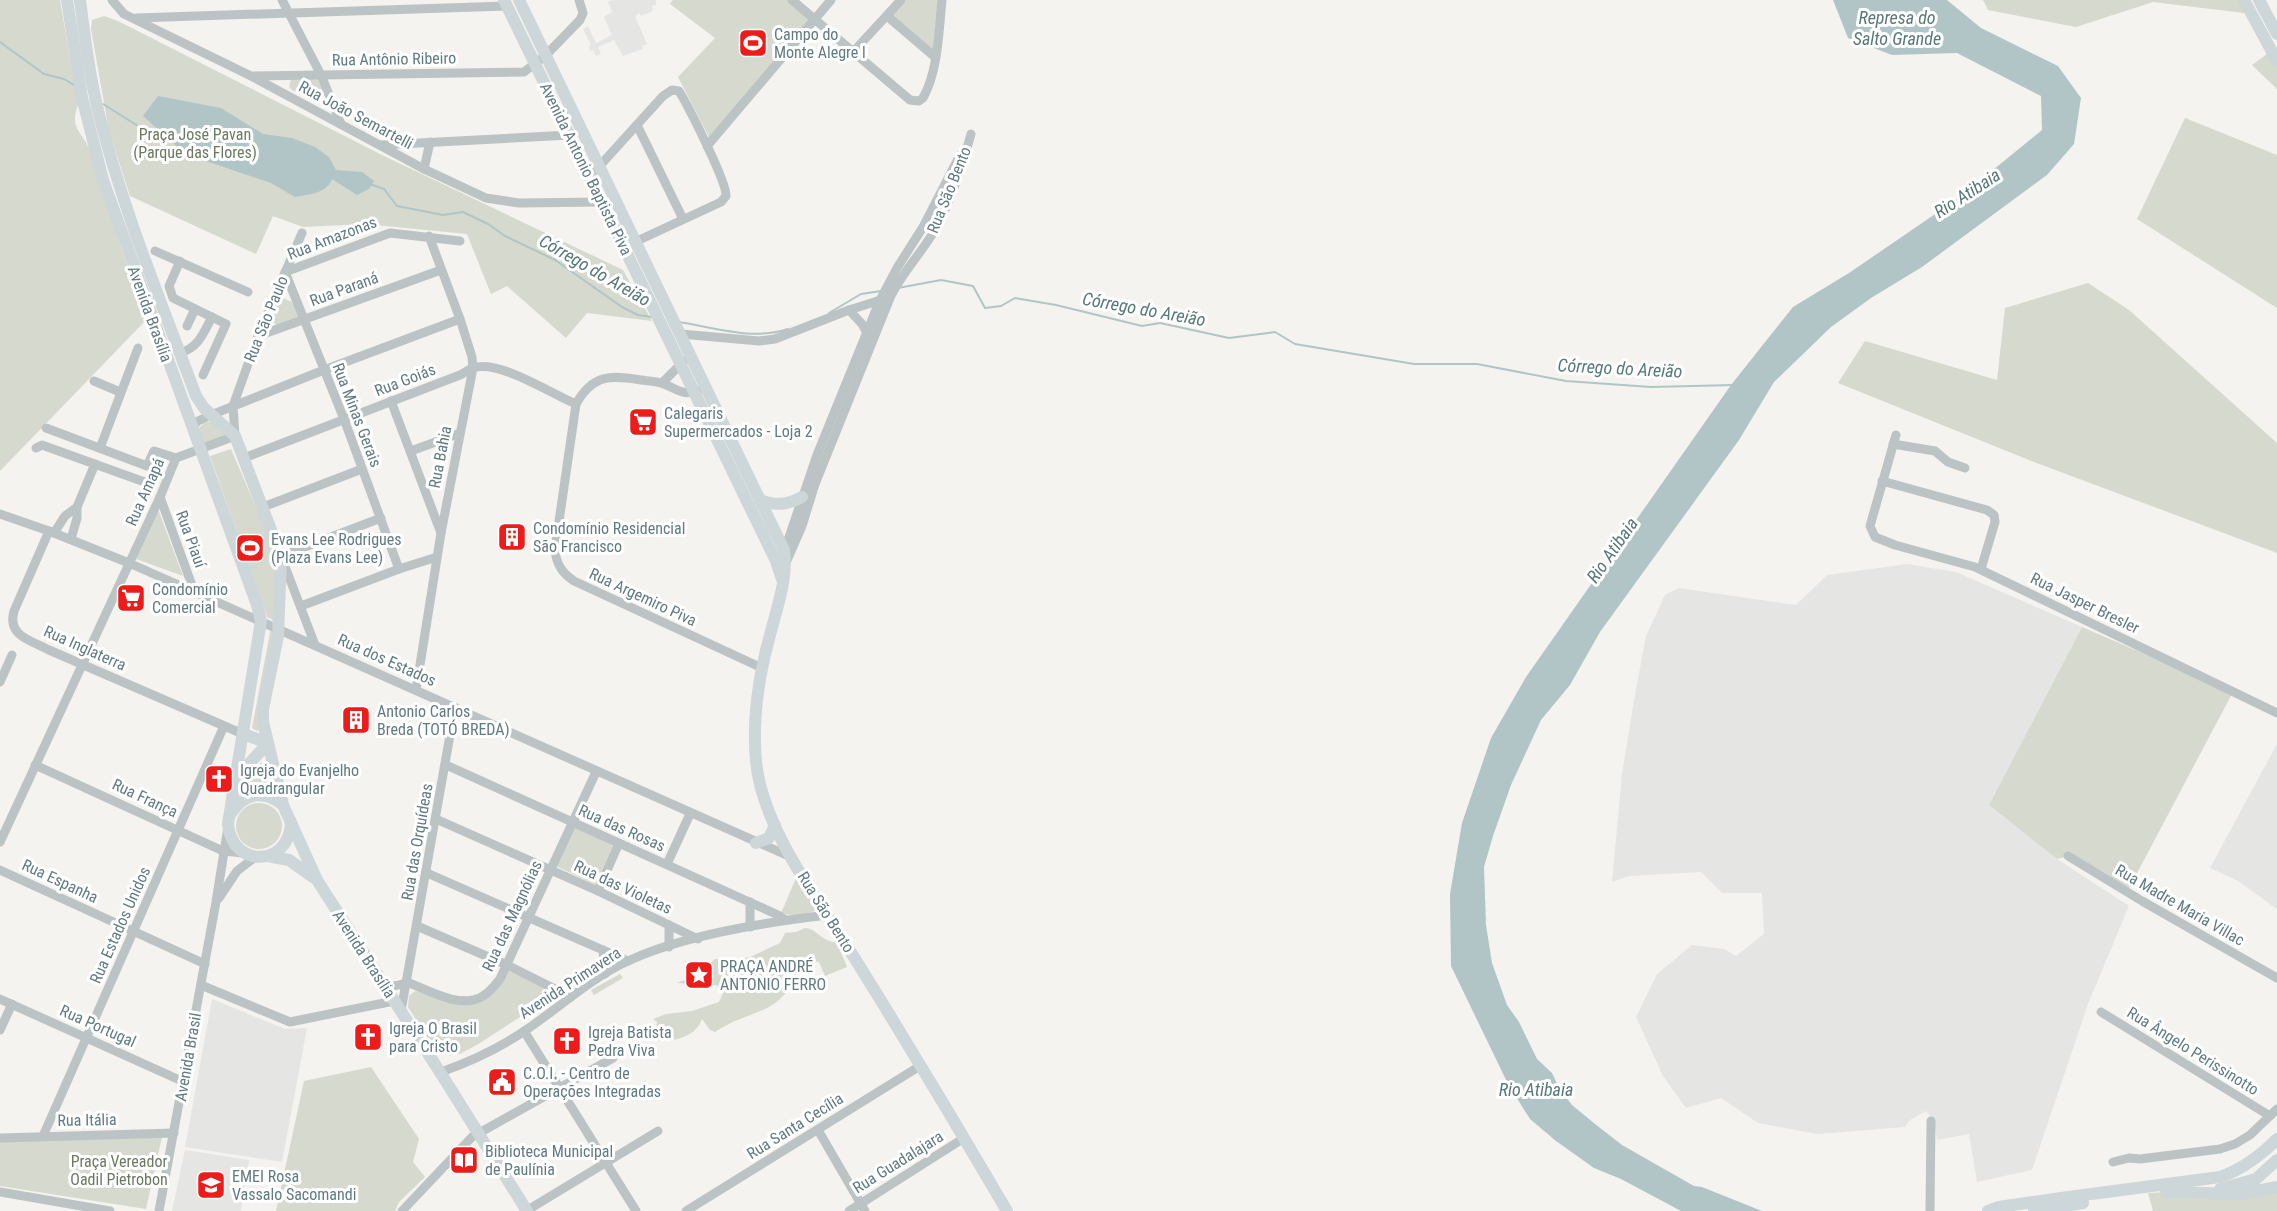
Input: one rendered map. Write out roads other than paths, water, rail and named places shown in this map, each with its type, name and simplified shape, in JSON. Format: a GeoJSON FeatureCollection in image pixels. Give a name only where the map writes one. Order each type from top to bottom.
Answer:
{"type":"FeatureCollection","features":[{"type":"Feature","properties":{"kind":"main road","name":"Avenida Brasília"},"geometry":{"type":"LineString","coordinates":[[67,0],[82,97],[103,180],[201,448],[261,621]]}},
{"type":"Feature","properties":{"kind":"main road","name":"Avenida Brasília"},"geometry":{"type":"LineString","coordinates":[[80,0],[99,115],[118,181],[196,396],[200,404],[235,436]]}},
{"type":"Feature","properties":{"kind":"main road","name":"Avenida Antonio Baptista Piva"},"geometry":{"type":"LineString","coordinates":[[519,0],[677,326],[686,362]]}},
{"type":"Feature","properties":{"kind":"main road"},"geometry":{"type":"LineString","coordinates":[[2244,0],[2277,61]]}},
{"type":"Feature","properties":{"kind":"main road"},"geometry":{"type":"LineString","coordinates":[[2259,0],[2277,34]]}},
{"type":"Feature","properties":{"kind":"main road","name":"Avenida Antonio Baptista Piva"},"geometry":{"type":"LineString","coordinates":[[506,3],[658,318],[686,362],[760,500],[784,550]]}},
{"type":"Feature","properties":{"kind":"main road"},"geometry":{"type":"LineString","coordinates":[[650,301],[662,294]]}},
{"type":"Feature","properties":{"kind":"main road","name":"Avenida Antonio Baptista Piva"},"geometry":{"type":"LineString","coordinates":[[708,405],[782,572]]}},
{"type":"Feature","properties":{"kind":"main road","name":"Rua São Paulo"},"geometry":{"type":"LineString","coordinates":[[235,436],[281,556]]}},
{"type":"Feature","properties":{"kind":"main road"},"geometry":{"type":"LineString","coordinates":[[760,500],[789,504],[802,498]]}},
{"type":"Feature","properties":{"kind":"main road","name":"Rua São Bento"},"geometry":{"type":"LineString","coordinates":[[784,550],[782,572],[762,668],[756,718],[756,762],[761,789],[791,857],[1007,1211]]}},
{"type":"Feature","properties":{"kind":"main road"},"geometry":{"type":"LineString","coordinates":[[281,556],[278,628],[263,709],[263,722],[283,805],[291,822],[291,830],[285,844],[274,854],[256,855],[232,841],[230,818],[237,804],[245,798],[255,794],[266,795],[275,798],[283,805]]}},
{"type":"Feature","properties":{"kind":"main road","name":"Avenida Brasil"},"geometry":{"type":"LineString","coordinates":[[230,818],[261,621]]}},
{"type":"Feature","properties":{"kind":"main road"},"geometry":{"type":"LineString","coordinates":[[243,734],[267,743]]}},
{"type":"Feature","properties":{"kind":"main road"},"geometry":{"type":"LineString","coordinates":[[236,777],[267,743]]}},
{"type":"Feature","properties":{"kind":"main road","name":"Avenida Brasília"},"geometry":{"type":"LineString","coordinates":[[291,822],[317,880],[479,1132],[526,1211]]}},
{"type":"Feature","properties":{"kind":"main road"},"geometry":{"type":"LineString","coordinates":[[756,843],[770,838],[775,825]]}},
{"type":"Feature","properties":{"kind":"main road","name":"Avenida Brasília"},"geometry":{"type":"LineString","coordinates":[[256,855],[280,857],[293,862],[317,880]]}},
{"type":"Feature","properties":{"kind":"main road"},"geometry":{"type":"LineString","coordinates":[[1988,1211],[2000,1207],[2220,1177],[2241,1168],[2273,1143]]}},
{"type":"Feature","properties":{"kind":"main road"},"geometry":{"type":"LineString","coordinates":[[2195,1192],[2245,1183],[2262,1174],[2277,1160]]}},
{"type":"Feature","properties":{"kind":"main road"},"geometry":{"type":"LineString","coordinates":[[2034,1211],[2148,1193],[2241,1194],[2277,1187]]}},
{"type":"Feature","properties":{"kind":"street","name":"Rua João Semartelli"},"geometry":{"type":"LineString","coordinates":[[112,0],[117,8],[133,18],[251,76],[424,169],[486,198],[519,203],[602,202]]}},
{"type":"Feature","properties":{"kind":"street"},"geometry":{"type":"LineString","coordinates":[[282,0],[321,75],[341,124]]}},
{"type":"Feature","properties":{"kind":"street"},"geometry":{"type":"LineString","coordinates":[[536,64],[580,20],[583,13],[579,0]]}},
{"type":"Feature","properties":{"kind":"street"},"geometry":{"type":"LineString","coordinates":[[792,0],[909,100],[918,101],[925,95],[935,57],[942,0]]}},
{"type":"Feature","properties":{"kind":"street"},"geometry":{"type":"LineString","coordinates":[[707,146],[831,0]]}},
{"type":"Feature","properties":{"kind":"street"},"geometry":{"type":"LineString","coordinates":[[854,51],[902,0]]}},
{"type":"Feature","properties":{"kind":"street"},"geometry":{"type":"LineString","coordinates":[[133,18],[288,14],[506,3]]}},
{"type":"Feature","properties":{"kind":"street"},"geometry":{"type":"LineString","coordinates":[[887,16],[935,57]]}},
{"type":"Feature","properties":{"kind":"street","name":"Rua Antônio Ribeiro"},"geometry":{"type":"LineString","coordinates":[[251,76],[518,73],[536,64]]}},
{"type":"Feature","properties":{"kind":"street"},"geometry":{"type":"LineString","coordinates":[[590,177],[668,91],[679,91],[707,146],[725,186],[726,195],[721,202],[637,241]]}},
{"type":"Feature","properties":{"kind":"street"},"geometry":{"type":"LineString","coordinates":[[637,125],[683,219]]}},
{"type":"Feature","properties":{"kind":"street","name":"Rua São Bento"},"geometry":{"type":"LineString","coordinates":[[782,572],[802,526],[811,483],[867,331],[885,299],[934,231],[963,162],[971,134],[924,227],[897,268],[885,299],[811,483],[802,498],[784,550]]}},
{"type":"Feature","properties":{"kind":"street"},"geometry":{"type":"LineString","coordinates":[[379,145],[570,135]]}},
{"type":"Feature","properties":{"kind":"street"},"geometry":{"type":"LineString","coordinates":[[424,169],[430,142]]}},
{"type":"Feature","properties":{"kind":"street"},"geometry":{"type":"LineString","coordinates":[[924,227],[934,231]]}},
{"type":"Feature","properties":{"kind":"street","name":"Rua Amazonas"},"geometry":{"type":"LineString","coordinates":[[285,272],[390,232],[429,236]]}},
{"type":"Feature","properties":{"kind":"street","name":"Rua São Paulo"},"geometry":{"type":"LineString","coordinates":[[235,436],[233,406],[258,336],[302,233]]}},
{"type":"Feature","properties":{"kind":"street"},"geometry":{"type":"LineString","coordinates":[[429,236],[460,241]]}},
{"type":"Feature","properties":{"kind":"street","name":"Rua Bahia"},"geometry":{"type":"LineString","coordinates":[[416,690],[441,534],[473,368],[472,357],[460,319],[429,236]]}},
{"type":"Feature","properties":{"kind":"street"},"geometry":{"type":"LineString","coordinates":[[155,251],[248,292]]}},
{"type":"Feature","properties":{"kind":"street"},"geometry":{"type":"LineString","coordinates":[[180,261],[170,282],[169,290],[173,298],[226,324],[203,375]]}},
{"type":"Feature","properties":{"kind":"street","name":"Rua Paraná"},"geometry":{"type":"LineString","coordinates":[[258,336],[441,270]]}},
{"type":"Feature","properties":{"kind":"street","name":"Rua Minas Gerais"},"geometry":{"type":"LineString","coordinates":[[285,272],[344,419],[399,569]]}},
{"type":"Feature","properties":{"kind":"street"},"geometry":{"type":"LineString","coordinates":[[677,326],[759,341],[775,339],[849,310],[885,299]]}},
{"type":"Feature","properties":{"kind":"street"},"geometry":{"type":"LineString","coordinates":[[187,326],[195,309]]}},
{"type":"Feature","properties":{"kind":"street"},"geometry":{"type":"LineString","coordinates":[[849,310],[867,331]]}},
{"type":"Feature","properties":{"kind":"street"},"geometry":{"type":"LineString","coordinates":[[180,353],[192,349],[200,341],[212,317]]}},
{"type":"Feature","properties":{"kind":"street"},"geometry":{"type":"LineString","coordinates":[[192,427],[198,421],[233,406],[460,319]]}},
{"type":"Feature","properties":{"kind":"street"},"geometry":{"type":"LineString","coordinates":[[100,448],[138,348]]}},
{"type":"Feature","properties":{"kind":"street"},"geometry":{"type":"LineString","coordinates":[[662,383],[686,362]]}},
{"type":"Feature","properties":{"kind":"street"},"geometry":{"type":"LineString","coordinates":[[473,368],[490,368],[516,375],[576,404],[587,387],[603,378],[623,377],[662,383],[682,392],[700,389]]}},
{"type":"Feature","properties":{"kind":"street","name":"Rua Goiás"},"geometry":{"type":"LineString","coordinates":[[244,458],[473,368]]}},
{"type":"Feature","properties":{"kind":"street"},"geometry":{"type":"LineString","coordinates":[[94,381],[120,393]]}},
{"type":"Feature","properties":{"kind":"street"},"geometry":{"type":"LineString","coordinates":[[391,401],[441,534]]}},
{"type":"Feature","properties":{"kind":"street","name":"Rua Argemiro Piva"},"geometry":{"type":"LineString","coordinates":[[576,404],[555,549],[565,575],[762,668]]}},
{"type":"Feature","properties":{"kind":"street"},"geometry":{"type":"LineString","coordinates":[[46,428],[147,466],[154,451],[176,458]]}},
{"type":"Feature","properties":{"kind":"street"},"geometry":{"type":"LineString","coordinates":[[411,451],[460,433]]}},
{"type":"Feature","properties":{"kind":"street"},"geometry":{"type":"LineString","coordinates":[[1896,435],[1882,481],[1987,510],[1994,515],[1995,522],[1981,569]]}},
{"type":"Feature","properties":{"kind":"street","name":"Rua Amapá"},"geometry":{"type":"LineString","coordinates":[[0,842],[160,498],[176,458],[235,436]]}},
{"type":"Feature","properties":{"kind":"street"},"geometry":{"type":"LineString","coordinates":[[1893,444],[1935,452],[1949,462],[1965,468]]}},
{"type":"Feature","properties":{"kind":"street"},"geometry":{"type":"LineString","coordinates":[[36,448],[42,445],[150,484]]}},
{"type":"Feature","properties":{"kind":"street"},"geometry":{"type":"LineString","coordinates":[[70,539],[77,507],[95,464]]}},
{"type":"Feature","properties":{"kind":"street"},"geometry":{"type":"LineString","coordinates":[[263,507],[362,469]]}},
{"type":"Feature","properties":{"kind":"street","name":"Rua Jasper Bresler"},"geometry":{"type":"LineString","coordinates":[[1882,481],[1869,526],[1875,537],[1894,545],[1981,569],[2277,713]]}},
{"type":"Feature","properties":{"kind":"street","name":"Rua Piauí"},"geometry":{"type":"LineString","coordinates":[[160,498],[194,591]]}},
{"type":"Feature","properties":{"kind":"street"},"geometry":{"type":"LineString","coordinates":[[52,532],[77,507]]}},
{"type":"Feature","properties":{"kind":"street","name":"Rua dos Estados"},"geometry":{"type":"LineString","coordinates":[[0,514],[70,539],[194,591],[690,814],[791,857]]}},
{"type":"Feature","properties":{"kind":"street"},"geometry":{"type":"LineString","coordinates":[[281,556],[381,518]]}},
{"type":"Feature","properties":{"kind":"street","name":"Rua Inglaterra"},"geometry":{"type":"LineString","coordinates":[[52,532],[14,611],[11,621],[13,628],[19,634],[81,664],[243,734]]}},
{"type":"Feature","properties":{"kind":"street","name":"Rua São Paulo"},"geometry":{"type":"LineString","coordinates":[[281,556],[315,645]]}},
{"type":"Feature","properties":{"kind":"street"},"geometry":{"type":"LineString","coordinates":[[301,606],[437,557]]}},
{"type":"Feature","properties":{"kind":"street"},"geometry":{"type":"LineString","coordinates":[[0,682],[12,655]]}},
{"type":"Feature","properties":{"kind":"street","name":"Rua das Orquídeas"},"geometry":{"type":"LineString","coordinates":[[398,1006],[407,982],[455,707]]}},
{"type":"Feature","properties":{"kind":"street","name":"Rua Estados Unidos"},"geometry":{"type":"LineString","coordinates":[[43,1136],[224,726]]}},
{"type":"Feature","properties":{"kind":"street","name":"Rua França"},"geometry":{"type":"LineString","coordinates":[[35,765],[224,850],[256,855]]}},
{"type":"Feature","properties":{"kind":"street","name":"Rua das Rosas"},"geometry":{"type":"LineString","coordinates":[[446,765],[667,864],[785,920]]}},
{"type":"Feature","properties":{"kind":"street","name":"Rua das Magnólias"},"geometry":{"type":"LineString","coordinates":[[407,982],[453,999],[476,1000],[494,987],[507,965],[596,772]]}},
{"type":"Feature","properties":{"kind":"street"},"geometry":{"type":"LineString","coordinates":[[0,814],[11,819]]}},
{"type":"Feature","properties":{"kind":"street"},"geometry":{"type":"LineString","coordinates":[[667,864],[690,814]]}},
{"type":"Feature","properties":{"kind":"street","name":"Avenida Brasil"},"geometry":{"type":"LineString","coordinates":[[159,1211],[230,818]]}},
{"type":"Feature","properties":{"kind":"street","name":"Rua das Violetas"},"geometry":{"type":"LineString","coordinates":[[436,819],[550,869],[698,939]]}},
{"type":"Feature","properties":{"kind":"street"},"geometry":{"type":"LineString","coordinates":[[598,891],[620,843]]}},
{"type":"Feature","properties":{"kind":"street","name":"Avenida Brasil"},"geometry":{"type":"LineString","coordinates":[[216,902],[237,871],[256,855]]}},
{"type":"Feature","properties":{"kind":"street","name":"Rua Madre Maria Villac"},"geometry":{"type":"LineString","coordinates":[[2068,856],[2277,978]]}},
{"type":"Feature","properties":{"kind":"street","name":"Rua Espanha"},"geometry":{"type":"LineString","coordinates":[[0,870],[205,964]]}},
{"type":"Feature","properties":{"kind":"street"},"geometry":{"type":"LineString","coordinates":[[427,873],[628,961]]}},
{"type":"Feature","properties":{"kind":"street"},"geometry":{"type":"LineString","coordinates":[[750,902],[750,927]]}},
{"type":"Feature","properties":{"kind":"street","name":"Avenida Primavera"},"geometry":{"type":"LineString","coordinates":[[441,1072],[472,1059],[524,1031],[628,961],[669,947],[750,927],[828,915]]}},
{"type":"Feature","properties":{"kind":"street"},"geometry":{"type":"LineString","coordinates":[[669,925],[669,947]]}},
{"type":"Feature","properties":{"kind":"street"},"geometry":{"type":"LineString","coordinates":[[417,926],[507,965],[572,997]]}},
{"type":"Feature","properties":{"kind":"street"},"geometry":{"type":"LineString","coordinates":[[603,951],[605,975]]}},
{"type":"Feature","properties":{"kind":"street"},"geometry":{"type":"LineString","coordinates":[[381,981],[395,986],[407,982]]}},
{"type":"Feature","properties":{"kind":"street"},"geometry":{"type":"LineString","coordinates":[[201,985],[290,1022],[398,1006]]}},
{"type":"Feature","properties":{"kind":"street","name":"Rua Portugal"},"geometry":{"type":"LineString","coordinates":[[0,999],[184,1082]]}},
{"type":"Feature","properties":{"kind":"street"},"geometry":{"type":"LineString","coordinates":[[0,1030],[12,1004]]}},
{"type":"Feature","properties":{"kind":"street","name":"Rua Ângelo Perissinotto"},"geometry":{"type":"LineString","coordinates":[[2100,1012],[2273,1112]]}},
{"type":"Feature","properties":{"kind":"street"},"geometry":{"type":"LineString","coordinates":[[524,1031],[636,1211]]}},
{"type":"Feature","properties":{"kind":"street"},"geometry":{"type":"LineString","coordinates":[[402,1211],[471,1137],[613,1058]]}},
{"type":"Feature","properties":{"kind":"street","name":"Rua Santa Cecília"},"geometry":{"type":"LineString","coordinates":[[686,1211],[920,1066]]}},
{"type":"Feature","properties":{"kind":"street"},"geometry":{"type":"LineString","coordinates":[[2113,1162],[2129,1158],[2140,1159],[2220,1149],[2250,1136],[2273,1112]]}},
{"type":"Feature","properties":{"kind":"street"},"geometry":{"type":"LineString","coordinates":[[1930,1211],[1931,1121]]}},
{"type":"Feature","properties":{"kind":"street"},"geometry":{"type":"LineString","coordinates":[[818,1130],[863,1207]]}},
{"type":"Feature","properties":{"kind":"street"},"geometry":{"type":"LineString","coordinates":[[526,1211],[658,1131]]}},
{"type":"Feature","properties":{"kind":"street","name":"Rua Itália"},"geometry":{"type":"LineString","coordinates":[[0,1138],[174,1133]]}},
{"type":"Feature","properties":{"kind":"street","name":"Rua Guadalajara"},"geometry":{"type":"LineString","coordinates":[[849,1211],[863,1207],[964,1138]]}},
{"type":"Feature","properties":{"kind":"street"},"geometry":{"type":"LineString","coordinates":[[0,1192],[110,1211]]}},
{"type":"Feature","properties":{"kind":"water"},"geometry":{"type":"Polygon","coordinates":[[[1833,0],[1947,0],[1981,28],[2058,66],[2081,98],[2074,144],[2047,175],[1922,267],[1871,298],[1831,327],[1774,382],[1739,440],[1600,632],[1570,685],[1541,720],[1511,785],[1484,867],[1486,925],[1492,963],[1507,1005],[1519,1022],[1537,1059],[1552,1073],[1559,1088],[1572,1105],[1595,1124],[1622,1145],[1694,1186],[1702,1187],[1762,1211],[1681,1211],[1621,1179],[1594,1168],[1530,1119],[1508,1084],[1451,966],[1450,894],[1462,823],[1491,738],[1526,677],[1731,385],[1793,307],[1849,273],[1960,197],[2042,130],[2041,96],[1957,53],[1892,55],[1848,38],[1833,0]]]}},
{"type":"Feature","properties":{"kind":"water"},"geometry":{"type":"Polygon","coordinates":[[[158,96],[221,108],[263,134],[292,138],[315,147],[329,157],[336,170],[362,172],[374,181],[369,189],[357,195],[332,179],[322,190],[295,197],[271,183],[185,154],[143,116],[158,96]]]}},
{"type":"Feature","properties":{"kind":"waterway","name":"Córrego do Areião"},"geometry":{"type":"LineString","coordinates":[[0,42],[44,74],[64,79],[74,85]]}},
{"type":"Feature","properties":{"kind":"waterway","name":"Córrego do Areião"},"geometry":{"type":"LineString","coordinates":[[103,104],[138,126],[172,140]]}},
{"type":"Feature","properties":{"kind":"waterway","name":"Córrego do Areião"},"geometry":{"type":"LineString","coordinates":[[370,184],[384,189],[397,206],[443,215],[463,212],[488,224],[505,236],[555,260],[622,307],[638,315],[652,317]]}},
{"type":"Feature","properties":{"kind":"waterway","name":"Córrego do Areião"},"geometry":{"type":"LineString","coordinates":[[898,288],[941,280],[973,286],[985,308],[1001,306],[1015,298],[1056,305],[1142,326],[1160,323],[1229,338],[1275,332],[1295,344],[1414,364],[1477,364],[1566,381],[1651,387],[1734,385]]}},
{"type":"Feature","properties":{"kind":"waterway","name":"Córrego do Areião"},"geometry":{"type":"LineString","coordinates":[[829,313],[861,294],[881,291]]}},
{"type":"Feature","properties":{"kind":"waterway","name":"Córrego do Areião"},"geometry":{"type":"LineString","coordinates":[[678,322],[733,332],[761,334],[788,329]]}},
{"type":"Feature","properties":{"kind":"place","name":"Campo do Monte Alegre l"},"geometry":{"type":"Point","coordinates":[753,43]}},
{"type":"Feature","properties":{"kind":"place","name":"Calegaris Supermercados - Loja 2"},"geometry":{"type":"Point","coordinates":[643,422]}},
{"type":"Feature","properties":{"kind":"place","name":"Condomínio Residencial São Francisco"},"geometry":{"type":"Point","coordinates":[512,537]}},
{"type":"Feature","properties":{"kind":"place","name":"Evans Lee Rodrigues (Plaza Evans Lee)"},"geometry":{"type":"Point","coordinates":[250,548]}},
{"type":"Feature","properties":{"kind":"place","name":"Condomínio Comercial"},"geometry":{"type":"Point","coordinates":[131,598]}},
{"type":"Feature","properties":{"kind":"place","name":"Antonio Carlos Breda (TOTÓ BREDA)"},"geometry":{"type":"Point","coordinates":[356,720]}},
{"type":"Feature","properties":{"kind":"place","name":"Igreja do Evanjelho Quadrangular"},"geometry":{"type":"Point","coordinates":[219,779]}},
{"type":"Feature","properties":{"kind":"place","name":"PRAÇA ANDRÉ ANTONIO FERRO"},"geometry":{"type":"Point","coordinates":[699,975]}},
{"type":"Feature","properties":{"kind":"place","name":"Igreja O Brasil para Cristo"},"geometry":{"type":"Point","coordinates":[368,1037]}},
{"type":"Feature","properties":{"kind":"place","name":"Igreja Batista Pedra Viva"},"geometry":{"type":"Point","coordinates":[567,1041]}},
{"type":"Feature","properties":{"kind":"place","name":"C.O.I. - Centro de Operações Integradas"},"geometry":{"type":"Point","coordinates":[502,1082]}},
{"type":"Feature","properties":{"kind":"place","name":"Biblioteca Municipal de Paulínia"},"geometry":{"type":"Point","coordinates":[464,1160]}},
{"type":"Feature","properties":{"kind":"place","name":"EMEI Rosa Vassalo Sacomandi"},"geometry":{"type":"Point","coordinates":[211,1185]}},
{"type":"Feature","properties":{"kind":"water label","name":"Represa do Salto Grande"},"geometry":{"type":"Point","coordinates":[1897,27]}},
{"type":"Feature","properties":{"kind":"water label","name":"Rio Atibaia"},"geometry":{"type":"Point","coordinates":[1967,193]}},
{"type":"Feature","properties":{"kind":"water label","name":"Rio Atibaia"},"geometry":{"type":"Point","coordinates":[1612,550]}},
{"type":"Feature","properties":{"kind":"water label","name":"Rio Atibaia"},"geometry":{"type":"Point","coordinates":[1536,1089]}},
{"type":"Feature","properties":{"kind":"park label","name":"Praça José Pavan (Parque das Flores)"},"geometry":{"type":"Point","coordinates":[195,143]}},
{"type":"Feature","properties":{"kind":"park label","name":"Praça Vereador Oadil Pietrobon"},"geometry":{"type":"Point","coordinates":[119,1170]}}]}
